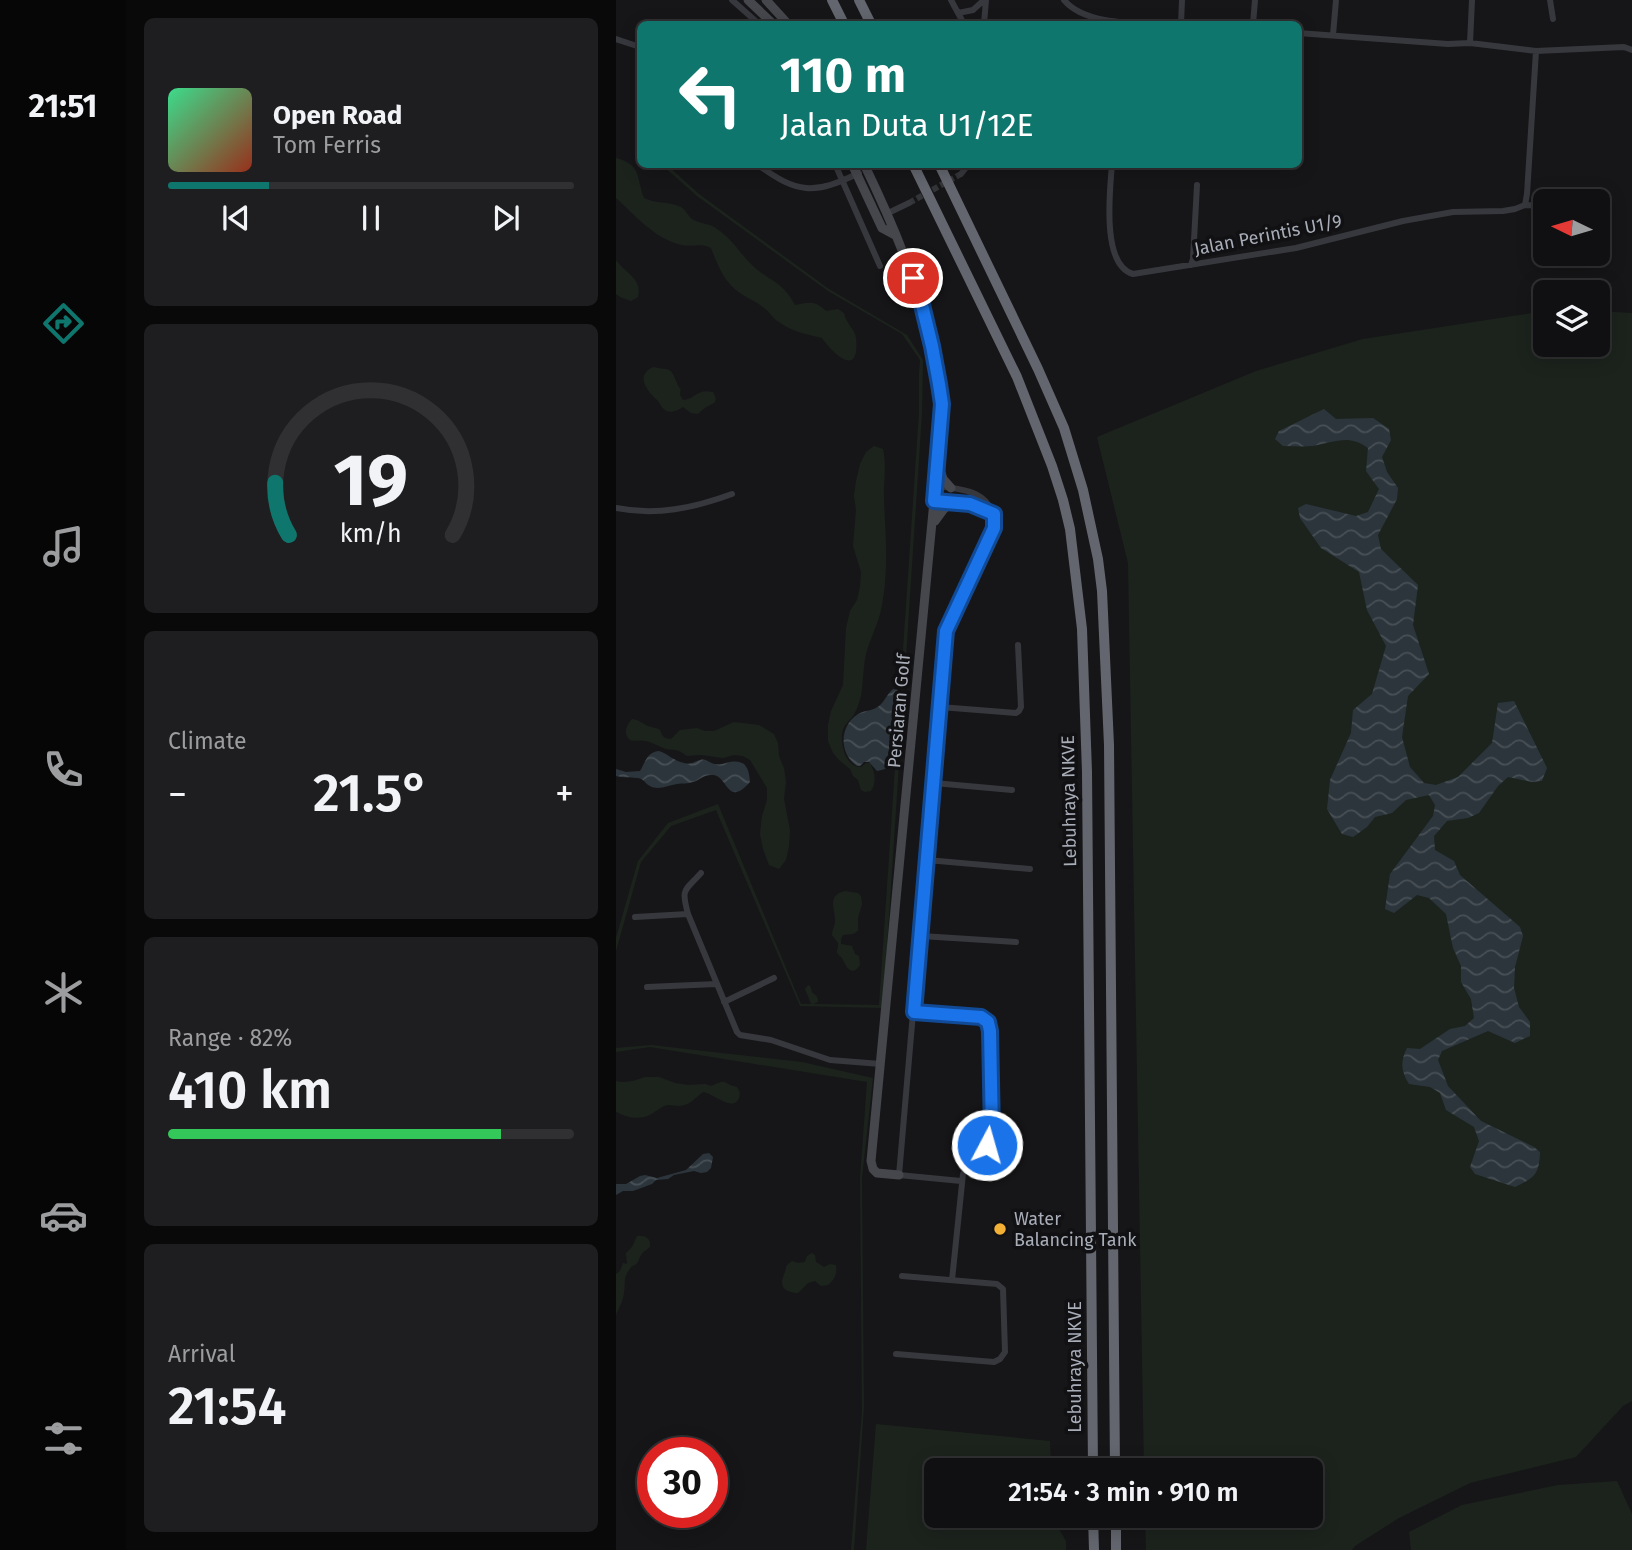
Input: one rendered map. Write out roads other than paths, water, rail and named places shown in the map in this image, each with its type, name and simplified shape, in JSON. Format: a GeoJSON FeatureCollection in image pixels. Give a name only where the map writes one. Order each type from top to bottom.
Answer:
{"type":"FeatureCollection","features":[{"type":"Feature","properties":{"kind":"highway"},"geometry":{"type":"LineString","coordinates":[[832,0],[842,21]]}},
{"type":"Feature","properties":{"kind":"highway"},"geometry":{"type":"LineString","coordinates":[[859,0],[870,21]]}},
{"type":"Feature","properties":{"kind":"highway","name":"Lebuhraya NKVE"},"geometry":{"type":"LineString","coordinates":[[915,168],[1017,377],[1056,478],[1071,540],[1082,629],[1087,772],[1093,1458]]}},
{"type":"Feature","properties":{"kind":"highway"},"geometry":{"type":"LineString","coordinates":[[941,168],[1064,428],[1083,490],[1098,559],[1108,745],[1115,1458]]}},
{"type":"Feature","properties":{"kind":"highway"},"geometry":{"type":"LineString","coordinates":[[1093,1528],[1094,1550]]}},
{"type":"Feature","properties":{"kind":"highway"},"geometry":{"type":"LineString","coordinates":[[1116,1528],[1116,1550]]}},
{"type":"Feature","properties":{"kind":"street"},"geometry":{"type":"LineString","coordinates":[[732,0],[756,21]]}},
{"type":"Feature","properties":{"kind":"street"},"geometry":{"type":"LineString","coordinates":[[748,0],[770,21]]}},
{"type":"Feature","properties":{"kind":"street"},"geometry":{"type":"LineString","coordinates":[[765,0],[785,21]]}},
{"type":"Feature","properties":{"kind":"street"},"geometry":{"type":"LineString","coordinates":[[951,0],[962,21]]}},
{"type":"Feature","properties":{"kind":"street"},"geometry":{"type":"LineString","coordinates":[[958,13],[973,10],[985,0]]}},
{"type":"Feature","properties":{"kind":"street"},"geometry":{"type":"LineString","coordinates":[[984,21],[985,0]]}},
{"type":"Feature","properties":{"kind":"street"},"geometry":{"type":"LineString","coordinates":[[1064,0],[1069,6],[1089,16],[1110,21]]}},
{"type":"Feature","properties":{"kind":"street"},"geometry":{"type":"LineString","coordinates":[[1181,21],[1182,0]]}},
{"type":"Feature","properties":{"kind":"street"},"geometry":{"type":"LineString","coordinates":[[1253,21],[1255,0]]}},
{"type":"Feature","properties":{"kind":"street"},"geometry":{"type":"LineString","coordinates":[[1333,35],[1336,0]]}},
{"type":"Feature","properties":{"kind":"street"},"geometry":{"type":"LineString","coordinates":[[1470,43],[1472,0]]}},
{"type":"Feature","properties":{"kind":"street"},"geometry":{"type":"LineString","coordinates":[[1550,0],[1553,19]]}},
{"type":"Feature","properties":{"kind":"street"},"geometry":{"type":"LineString","coordinates":[[1302,33],[1448,44],[1470,43],[1536,51],[1602,47],[1624,47],[1632,50]]}},
{"type":"Feature","properties":{"kind":"street"},"geometry":{"type":"LineString","coordinates":[[616,39],[637,46]]}},
{"type":"Feature","properties":{"kind":"street"},"geometry":{"type":"LineString","coordinates":[[1525,205],[1536,51]]}},
{"type":"Feature","properties":{"kind":"street"},"geometry":{"type":"LineString","coordinates":[[762,168],[790,184],[808,189],[843,181],[865,168]]}},
{"type":"Feature","properties":{"kind":"street"},"geometry":{"type":"LineString","coordinates":[[837,168],[880,266]]}},
{"type":"Feature","properties":{"kind":"street","name":"Persiaran Golf"},"geometry":{"type":"LineString","coordinates":[[854,168],[883,215]]}},
{"type":"Feature","properties":{"kind":"street","name":"Persiaran Golf"},"geometry":{"type":"LineString","coordinates":[[866,168],[883,215],[883,228],[895,235],[905,254],[921,301],[942,404],[871,1161],[877,1173],[899,1175]]}},
{"type":"Feature","properties":{"kind":"street"},"geometry":{"type":"LineString","coordinates":[[961,174],[966,168]]}},
{"type":"Feature","properties":{"kind":"street","name":"Jalan Perintis U1/9"},"geometry":{"type":"LineString","coordinates":[[1112,168],[1108,218],[1115,253],[1119,265],[1133,274],[1296,247],[1453,212],[1503,211],[1533,205]]}},
{"type":"Feature","properties":{"kind":"street"},"geometry":{"type":"LineString","coordinates":[[1191,265],[1194,259],[1197,185]]}},
{"type":"Feature","properties":{"kind":"street"},"geometry":{"type":"LineString","coordinates":[[883,215],[909,203]]}},
{"type":"Feature","properties":{"kind":"street"},"geometry":{"type":"LineString","coordinates":[[938,449],[941,474],[951,488]]}},
{"type":"Feature","properties":{"kind":"street"},"geometry":{"type":"LineString","coordinates":[[936,486],[981,496],[994,514],[994,528],[946,631],[899,1175],[961,1181]]}},
{"type":"Feature","properties":{"kind":"street"},"geometry":{"type":"LineString","coordinates":[[970,504],[972,492]]}},
{"type":"Feature","properties":{"kind":"street"},"geometry":{"type":"LineString","coordinates":[[616,508],[654,512],[676,510],[706,504],[732,494]]}},
{"type":"Feature","properties":{"kind":"street"},"geometry":{"type":"LineString","coordinates":[[934,501],[970,504],[994,514]]}},
{"type":"Feature","properties":{"kind":"street"},"geometry":{"type":"LineString","coordinates":[[932,530],[938,515],[952,502]]}},
{"type":"Feature","properties":{"kind":"street"},"geometry":{"type":"LineString","coordinates":[[940,707],[1016,713],[1021,707],[1018,645]]}},
{"type":"Feature","properties":{"kind":"street"},"geometry":{"type":"LineString","coordinates":[[934,783],[1012,790]]}},
{"type":"Feature","properties":{"kind":"street"},"geometry":{"type":"LineString","coordinates":[[927,860],[1030,869]]}},
{"type":"Feature","properties":{"kind":"street"},"geometry":{"type":"LineString","coordinates":[[701,873],[683,895],[688,914],[737,1032],[740,1035],[771,1040],[830,1060],[881,1064]]}},
{"type":"Feature","properties":{"kind":"street"},"geometry":{"type":"LineString","coordinates":[[635,917],[688,914]]}},
{"type":"Feature","properties":{"kind":"street"},"geometry":{"type":"LineString","coordinates":[[921,936],[1016,942]]}},
{"type":"Feature","properties":{"kind":"street"},"geometry":{"type":"LineString","coordinates":[[724,1002],[774,978]]}},
{"type":"Feature","properties":{"kind":"street"},"geometry":{"type":"LineString","coordinates":[[648,987],[717,984]]}},
{"type":"Feature","properties":{"kind":"street"},"geometry":{"type":"LineString","coordinates":[[914,1012],[981,1017],[988,1022],[990,1031],[992,1132],[987,1145],[967,1168],[961,1181],[952,1280]]}},
{"type":"Feature","properties":{"kind":"street"},"geometry":{"type":"LineString","coordinates":[[896,1354],[994,1362],[1000,1359],[1004,1352],[1003,1289],[997,1284],[902,1276]]}},
{"type":"Feature","properties":{"kind":"water"},"geometry":{"type":"Polygon","coordinates":[[[1324,409],[1336,419],[1373,418],[1389,429],[1391,440],[1382,457],[1387,472],[1398,488],[1397,499],[1378,535],[1381,549],[1418,585],[1413,625],[1429,674],[1408,696],[1402,737],[1410,767],[1424,783],[1436,785],[1458,777],[1492,743],[1498,703],[1514,701],[1547,768],[1542,781],[1532,782],[1508,777],[1498,786],[1479,813],[1468,818],[1447,821],[1434,836],[1435,850],[1454,861],[1460,875],[1520,927],[1523,936],[1515,967],[1514,988],[1519,1007],[1530,1022],[1530,1036],[1515,1043],[1488,1031],[1442,1051],[1438,1060],[1448,1086],[1481,1121],[1540,1152],[1535,1174],[1515,1187],[1475,1174],[1470,1167],[1479,1141],[1474,1127],[1446,1110],[1440,1093],[1430,1087],[1409,1084],[1403,1071],[1402,1062],[1407,1048],[1420,1049],[1450,1029],[1465,1026],[1474,1018],[1471,999],[1461,982],[1461,966],[1453,948],[1446,914],[1429,898],[1417,895],[1394,913],[1385,909],[1390,874],[1433,816],[1435,805],[1429,795],[1406,800],[1392,813],[1375,817],[1353,837],[1342,834],[1327,809],[1330,780],[1351,733],[1353,710],[1372,694],[1386,646],[1367,610],[1359,572],[1321,548],[1300,518],[1298,508],[1306,504],[1356,516],[1368,512],[1379,489],[1366,471],[1368,448],[1361,443],[1347,440],[1312,446],[1283,446],[1275,439],[1279,431],[1324,409]]]}},
{"type":"Feature","properties":{"kind":"water"},"geometry":{"type":"Polygon","coordinates":[[[893,689],[901,694],[895,760],[887,768],[877,771],[869,762],[857,766],[851,761],[844,747],[847,726],[858,714],[879,706],[893,689]]]}},
{"type":"Feature","properties":{"kind":"water"},"geometry":{"type":"Polygon","coordinates":[[[659,751],[686,764],[702,760],[718,764],[741,763],[747,768],[750,782],[737,792],[728,789],[722,780],[713,775],[691,783],[657,788],[639,778],[616,776],[616,769],[626,772],[640,771],[649,755],[659,751]]]}},
{"type":"Feature","properties":{"kind":"water"},"geometry":{"type":"Polygon","coordinates":[[[709,1153],[713,1157],[711,1168],[707,1172],[694,1171],[674,1175],[616,1195],[616,1184],[626,1184],[645,1175],[657,1178],[686,1170],[703,1154],[709,1153]]]}},
{"type":"Feature","properties":{"kind":"tunnel"},"geometry":{"type":"LineString","coordinates":[[909,203],[961,174]]}},
{"type":"Feature","properties":{"kind":"place","name":"Water Balancing Tank"},"geometry":{"type":"Point","coordinates":[1000,1229]}}]}
